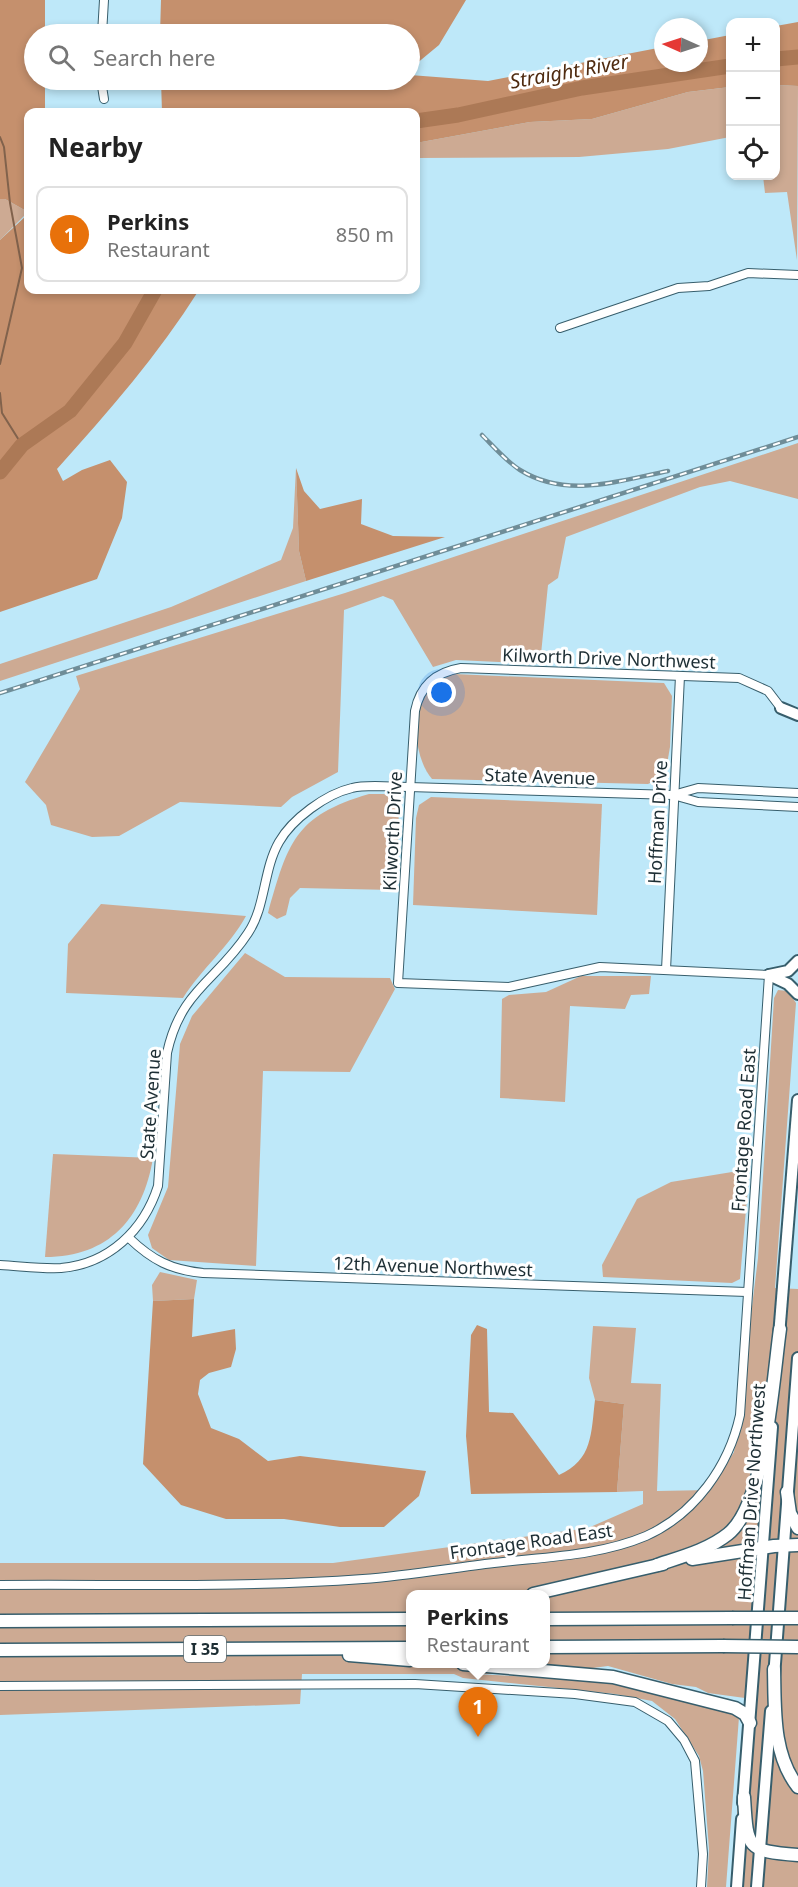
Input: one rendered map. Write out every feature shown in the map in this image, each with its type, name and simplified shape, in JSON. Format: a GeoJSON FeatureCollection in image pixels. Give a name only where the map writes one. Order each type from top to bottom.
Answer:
{"type":"FeatureCollection","features":[{"type":"Feature","properties":{"kind":"highway"},"geometry":{"type":"LineString","coordinates":[[657,1565],[717,1541],[729,1533],[748,1508],[761,1457],[780,1329]]}},
{"type":"Feature","properties":{"kind":"highway"},"geometry":{"type":"LineString","coordinates":[[787,1492],[790,1513],[798,1528]]}},
{"type":"Feature","properties":{"kind":"highway"},"geometry":{"type":"LineString","coordinates":[[550,1590],[657,1565],[764,1547],[798,1545]]}},
{"type":"Feature","properties":{"kind":"highway"},"geometry":{"type":"LineString","coordinates":[[294,1620],[406,1611]]}},
{"type":"Feature","properties":{"kind":"highway"},"geometry":{"type":"LineString","coordinates":[[550,1619],[798,1618]]}},
{"type":"Feature","properties":{"kind":"highway","name":"I 35"},"geometry":{"type":"LineString","coordinates":[[0,1621],[406,1619]]}},
{"type":"Feature","properties":{"kind":"highway"},"geometry":{"type":"LineString","coordinates":[[550,1647],[798,1647]]}},
{"type":"Feature","properties":{"kind":"highway","name":"I 35"},"geometry":{"type":"LineString","coordinates":[[0,1650],[406,1648]]}},
{"type":"Feature","properties":{"kind":"highway"},"geometry":{"type":"LineString","coordinates":[[280,1649],[406,1660]]}},
{"type":"Feature","properties":{"kind":"highway"},"geometry":{"type":"LineString","coordinates":[[524,1668],[585,1672],[630,1680],[735,1708],[745,1714],[750,1723]]}},
{"type":"Feature","properties":{"kind":"highway"},"geometry":{"type":"LineString","coordinates":[[774,1669],[778,1738],[789,1773],[798,1787]]}},
{"type":"Feature","properties":{"kind":"highway"},"geometry":{"type":"LineString","coordinates":[[744,1797],[747,1834],[759,1851],[798,1855]]}},
{"type":"Feature","properties":{"kind":"main road"},"geometry":{"type":"LineString","coordinates":[[781,708],[798,715]]}},
{"type":"Feature","properties":{"kind":"main road"},"geometry":{"type":"LineString","coordinates":[[774,974],[788,971],[798,961]]}},
{"type":"Feature","properties":{"kind":"main road"},"geometry":{"type":"LineString","coordinates":[[774,974],[798,973]]}},
{"type":"Feature","properties":{"kind":"main road"},"geometry":{"type":"LineString","coordinates":[[774,974],[798,994]]}},
{"type":"Feature","properties":{"kind":"main road","name":"Hoffman Drive Northwest"},"geometry":{"type":"LineString","coordinates":[[737,1887],[798,1100]]}},
{"type":"Feature","properties":{"kind":"main road","name":"Hoffman Drive Northwest"},"geometry":{"type":"LineString","coordinates":[[757,1887],[798,1358]]}},
{"type":"Feature","properties":{"kind":"street"},"geometry":{"type":"LineString","coordinates":[[103,24],[104,0]]}},
{"type":"Feature","properties":{"kind":"street"},"geometry":{"type":"LineString","coordinates":[[102,90],[104,99]]}},
{"type":"Feature","properties":{"kind":"street"},"geometry":{"type":"LineString","coordinates":[[560,328],[678,288],[709,286],[748,273],[798,275]]}},
{"type":"Feature","properties":{"kind":"street","name":"Kilworth Drive Northwest"},"geometry":{"type":"LineString","coordinates":[[428,683],[441,673],[461,668],[747,680],[768,691],[781,708]]}},
{"type":"Feature","properties":{"kind":"street","name":"Hoffman Drive"},"geometry":{"type":"LineString","coordinates":[[666,970],[680,676]]}},
{"type":"Feature","properties":{"kind":"street","name":"Kilworth Drive"},"geometry":{"type":"LineString","coordinates":[[428,683],[421,693],[415,711],[398,983],[509,987],[526,986],[583,969],[666,970]]}},
{"type":"Feature","properties":{"kind":"street","name":"State Avenue"},"geometry":{"type":"LineString","coordinates":[[0,1265],[61,1268],[83,1263],[129,1238],[152,1204],[158,1185],[167,1053],[171,1034],[181,1013],[198,988],[234,953],[249,932],[258,914],[279,842],[294,824],[314,808],[351,788],[410,787],[673,795]]}},
{"type":"Feature","properties":{"kind":"street"},"geometry":{"type":"LineString","coordinates":[[673,795],[698,788],[798,793]]}},
{"type":"Feature","properties":{"kind":"street"},"geometry":{"type":"LineString","coordinates":[[673,795],[698,802],[798,807]]}},
{"type":"Feature","properties":{"kind":"street"},"geometry":{"type":"LineString","coordinates":[[666,970],[774,974]]}},
{"type":"Feature","properties":{"kind":"street","name":"Frontage Road East"},"geometry":{"type":"LineString","coordinates":[[0,1585],[272,1584],[365,1579],[580,1552],[647,1535],[666,1525],[698,1498],[730,1448],[741,1402],[747,1292],[774,974]]}},
{"type":"Feature","properties":{"kind":"street","name":"12th Avenue Northwest"},"geometry":{"type":"LineString","coordinates":[[129,1238],[162,1265],[181,1271],[203,1273],[747,1292]]}},
{"type":"Feature","properties":{"kind":"street"},"geometry":{"type":"LineString","coordinates":[[0,1686],[472,1686],[623,1699],[647,1707],[675,1729],[694,1761],[703,1854],[701,1887]]}},
{"type":"Feature","properties":{"kind":"shaded area"},"geometry":{"type":"Polygon","coordinates":[[[0,0],[45,0],[45,24],[24,24],[24,90],[45,90],[45,108],[24,108],[24,210],[5,199],[0,199],[0,0]]]}},
{"type":"Feature","properties":{"kind":"shaded area"},"geometry":{"type":"Polygon","coordinates":[[[161,0],[466,0],[439,45],[420,61],[420,24],[160,24],[161,0]]]}},
{"type":"Feature","properties":{"kind":"shaded area"},"geometry":{"type":"Polygon","coordinates":[[[798,22],[798,86],[780,85],[780,25],[798,22]]]}},
{"type":"Feature","properties":{"kind":"shaded area"},"geometry":{"type":"Polygon","coordinates":[[[726,36],[726,87],[688,92],[592,119],[530,122],[420,142],[420,108],[162,108],[161,90],[420,90],[420,76],[488,81],[654,49],[654,72],[708,72],[708,39],[726,36]]]}},
{"type":"Feature","properties":{"kind":"shaded area"},"geometry":{"type":"Polygon","coordinates":[[[780,85],[798,86],[797,260],[787,192],[765,193],[763,180],[780,180],[780,85]]]}},
{"type":"Feature","properties":{"kind":"shaded area"},"geometry":{"type":"Polygon","coordinates":[[[726,87],[726,138],[668,149],[579,157],[420,158],[420,142],[530,122],[592,119],[688,92],[726,87]]]}},
{"type":"Feature","properties":{"kind":"shaded area"},"geometry":{"type":"Polygon","coordinates":[[[0,199],[5,199],[24,210],[24,216],[0,240],[0,199]]]}},
{"type":"Feature","properties":{"kind":"shaded area"},"geometry":{"type":"Polygon","coordinates":[[[24,218],[24,294],[196,294],[150,360],[57,469],[63,481],[82,470],[110,460],[127,482],[122,518],[97,579],[0,612],[0,240],[24,218]]]}},
{"type":"Feature","properties":{"kind":"shaded area"},"geometry":{"type":"Polygon","coordinates":[[[798,443],[798,499],[730,481],[700,487],[566,537],[558,578],[548,585],[540,664],[456,660],[433,667],[393,600],[383,596],[344,610],[338,772],[292,797],[281,807],[180,802],[119,836],[92,837],[51,825],[46,805],[25,782],[80,689],[76,676],[345,593],[798,443]]]}},
{"type":"Feature","properties":{"kind":"shaded area"},"geometry":{"type":"Polygon","coordinates":[[[296,468],[299,551],[306,581],[0,681],[0,664],[171,607],[281,560],[293,528],[296,468]]]}},
{"type":"Feature","properties":{"kind":"shaded area"},"geometry":{"type":"Polygon","coordinates":[[[296,468],[304,491],[320,509],[362,499],[361,524],[393,536],[445,537],[306,581],[299,551],[296,468]]]}},
{"type":"Feature","properties":{"kind":"shaded area"},"geometry":{"type":"Polygon","coordinates":[[[454,674],[664,683],[672,696],[670,747],[665,776],[648,784],[432,779],[426,771],[419,750],[417,715],[427,691],[454,674]]]}},
{"type":"Feature","properties":{"kind":"shaded area"},"geometry":{"type":"Polygon","coordinates":[[[369,794],[384,794],[399,804],[397,883],[393,890],[300,888],[290,898],[286,915],[277,919],[268,913],[289,850],[309,823],[324,812],[369,794]]]}},
{"type":"Feature","properties":{"kind":"shaded area"},"geometry":{"type":"Polygon","coordinates":[[[431,797],[602,804],[597,915],[413,905],[416,818],[419,805],[431,797]]]}},
{"type":"Feature","properties":{"kind":"shaded area"},"geometry":{"type":"Polygon","coordinates":[[[101,904],[246,916],[232,938],[183,998],[66,993],[68,944],[101,904]]]}},
{"type":"Feature","properties":{"kind":"shaded area"},"geometry":{"type":"Polygon","coordinates":[[[245,953],[285,977],[390,978],[395,989],[350,1072],[263,1071],[256,1266],[169,1260],[152,1248],[148,1235],[168,1187],[180,1044],[192,1016],[245,953]]]}},
{"type":"Feature","properties":{"kind":"shaded area"},"geometry":{"type":"Polygon","coordinates":[[[581,976],[651,976],[649,994],[631,995],[625,1009],[570,1006],[565,1102],[500,1098],[502,999],[509,995],[546,992],[581,976]]]}},
{"type":"Feature","properties":{"kind":"shaded area"},"geometry":{"type":"Polygon","coordinates":[[[778,990],[788,991],[796,1003],[775,1288],[798,1289],[798,1887],[732,1887],[745,1698],[708,1693],[696,1687],[672,1684],[608,1666],[547,1674],[472,1674],[616,1681],[730,1699],[739,1717],[726,1887],[707,1887],[709,1849],[703,1771],[699,1756],[675,1719],[652,1701],[615,1694],[463,1678],[454,1674],[302,1674],[300,1704],[0,1715],[0,1563],[333,1563],[588,1528],[643,1504],[643,1491],[617,1492],[624,1404],[595,1400],[589,1378],[593,1326],[636,1328],[631,1383],[661,1384],[657,1491],[710,1490],[734,1452],[758,1258],[774,998],[778,990]]]}},
{"type":"Feature","properties":{"kind":"shaded area"},"geometry":{"type":"Polygon","coordinates":[[[53,1154],[153,1158],[141,1199],[119,1230],[105,1241],[87,1250],[68,1255],[45,1257],[53,1154]]]}},
{"type":"Feature","properties":{"kind":"shaded area"},"geometry":{"type":"Polygon","coordinates":[[[732,1172],[749,1175],[740,1279],[732,1283],[603,1277],[602,1265],[637,1199],[671,1182],[732,1172]]]}},
{"type":"Feature","properties":{"kind":"shaded area"},"geometry":{"type":"Polygon","coordinates":[[[160,1272],[197,1280],[194,1299],[153,1301],[152,1285],[160,1272]]]}},
{"type":"Feature","properties":{"kind":"shaded area"},"geometry":{"type":"Polygon","coordinates":[[[194,1299],[192,1337],[235,1329],[236,1349],[231,1367],[209,1373],[200,1380],[198,1394],[211,1428],[239,1439],[268,1461],[300,1456],[426,1471],[419,1496],[384,1527],[340,1527],[284,1519],[226,1519],[181,1505],[143,1464],[153,1301],[194,1299]]]}},
{"type":"Feature","properties":{"kind":"shaded area"},"geometry":{"type":"Polygon","coordinates":[[[477,1325],[487,1329],[489,1412],[513,1413],[559,1475],[578,1462],[584,1453],[591,1434],[595,1400],[624,1404],[617,1492],[471,1494],[466,1436],[471,1335],[477,1325]]]}},
{"type":"Feature","properties":{"kind":"waterway","name":"Straight River"},"geometry":{"type":"LineString","coordinates":[[780,59],[798,57]]}},
{"type":"Feature","properties":{"kind":"waterway","name":"Straight River"},"geometry":{"type":"LineString","coordinates":[[420,120],[458,115],[582,88],[726,67]]}},
{"type":"Feature","properties":{"kind":"waterway"},"geometry":{"type":"LineString","coordinates":[[0,137],[4,147],[10,203],[22,268],[0,364]]}},
{"type":"Feature","properties":{"kind":"waterway","name":"Straight River"},"geometry":{"type":"LineString","coordinates":[[0,472],[22,445],[70,411],[125,343],[153,294]]}},
{"type":"Feature","properties":{"kind":"waterway"},"geometry":{"type":"LineString","coordinates":[[0,393],[2,413],[22,445]]}},
{"type":"Feature","properties":{"kind":"railway"},"geometry":{"type":"LineString","coordinates":[[482,435],[520,470],[538,479],[556,484],[574,486],[612,483],[668,471]]}},
{"type":"Feature","properties":{"kind":"railway"},"geometry":{"type":"LineString","coordinates":[[0,693],[798,437]]}},
{"type":"Feature","properties":{"kind":"place","name":"Perkins"},"geometry":{"type":"Point","coordinates":[478,1737]}}]}
